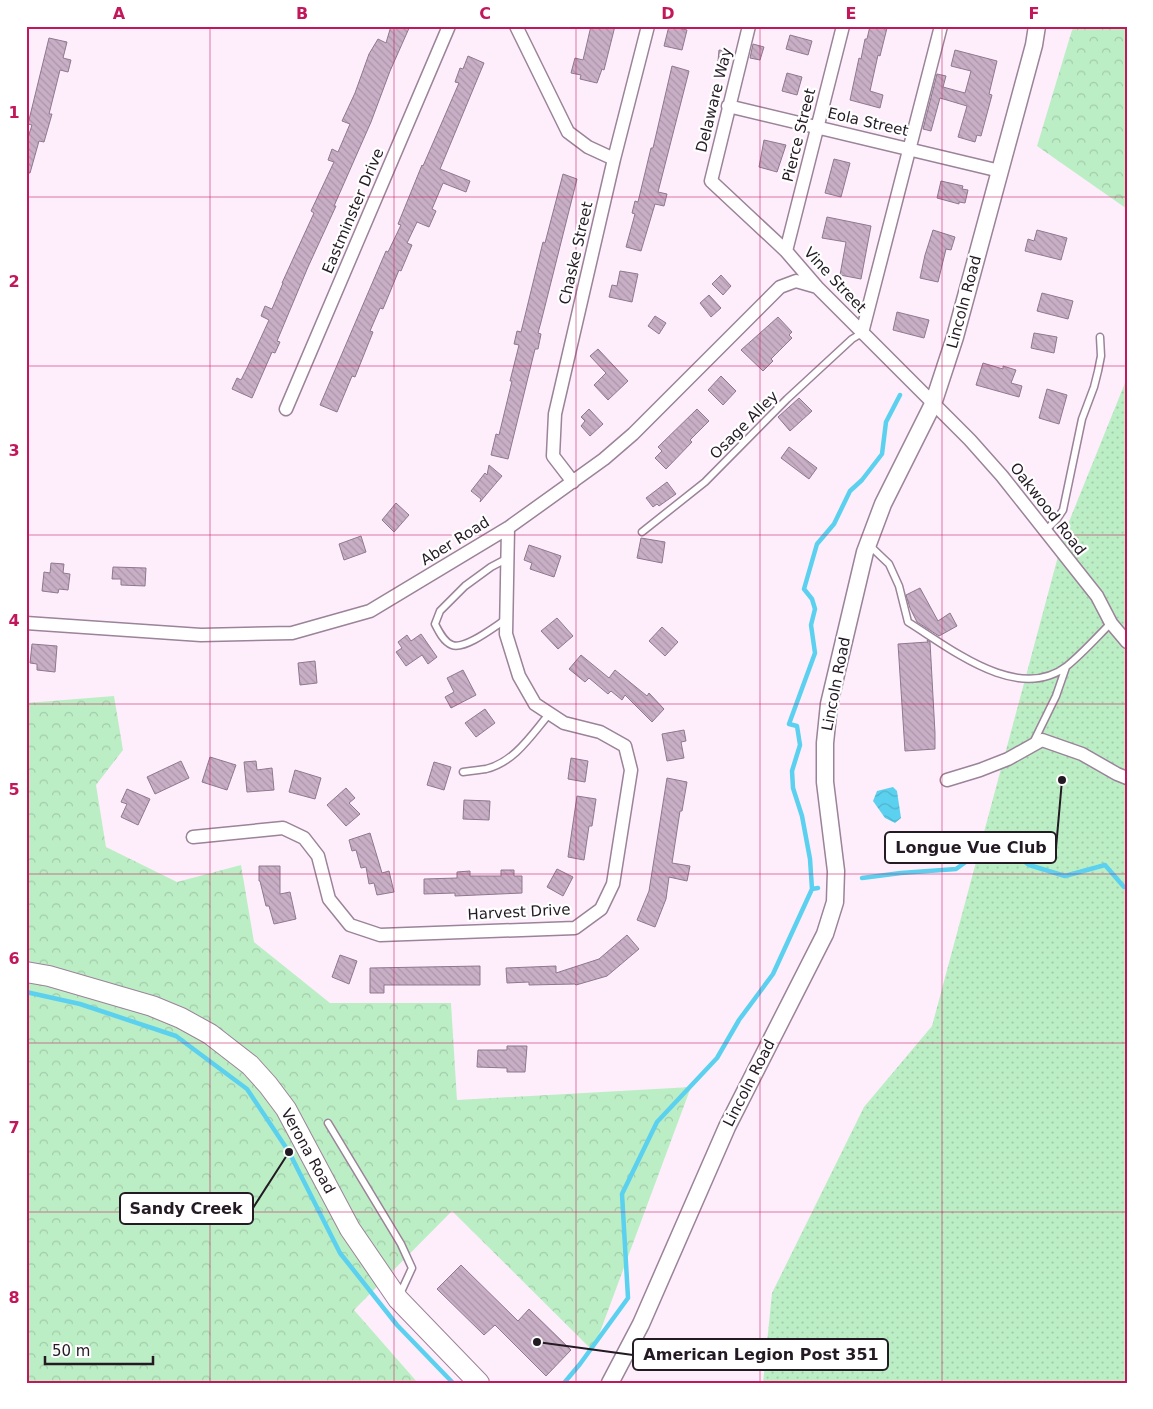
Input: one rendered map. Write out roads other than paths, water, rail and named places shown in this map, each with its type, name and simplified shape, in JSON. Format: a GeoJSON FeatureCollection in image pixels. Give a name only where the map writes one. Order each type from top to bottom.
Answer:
{"type":"FeatureCollection","features":[{"type":"Feature","properties":{"kind":"main road","name":"Verona Road"},"geometry":{"type":"LineString","coordinates":[[26,972],[49,976],[152,1006],[174,1015],[210,1034],[250,1065],[286,1109],[350,1229],[398,1299],[479,1383]]}},
{"type":"Feature","properties":{"kind":"street","name":"Eastminster Drive"},"geometry":{"type":"LineString","coordinates":[[286,409],[449,26]]}},
{"type":"Feature","properties":{"kind":"street"},"geometry":{"type":"LineString","coordinates":[[516,26],[568,132],[588,147],[614,159]]}},
{"type":"Feature","properties":{"kind":"street","name":"Chaske Street"},"geometry":{"type":"LineString","coordinates":[[573,482],[553,456],[555,414],[614,159],[648,26]]}},
{"type":"Feature","properties":{"kind":"street","name":"Delaware Way"},"geometry":{"type":"LineString","coordinates":[[711,181],[749,26]]}},
{"type":"Feature","properties":{"kind":"street","name":"Pierce Street"},"geometry":{"type":"LineString","coordinates":[[786,251],[843,26]]}},
{"type":"Feature","properties":{"kind":"street"},"geometry":{"type":"LineString","coordinates":[[862,332],[942,26]]}},
{"type":"Feature","properties":{"kind":"street","name":"Lincoln Road"},"geometry":{"type":"LineString","coordinates":[[610,1383],[641,1324],[727,1127],[825,934],[835,902],[836,871],[825,782],[825,743],[829,704],[868,543],[883,504],[933,404],[955,338],[1034,45],[1037,26]]}},
{"type":"Feature","properties":{"kind":"street","name":"Eola Street"},"geometry":{"type":"LineString","coordinates":[[728,106],[1000,170]]}},
{"type":"Feature","properties":{"kind":"street","name":"Vine Street"},"geometry":{"type":"LineString","coordinates":[[711,181],[786,251],[818,287],[933,404]]}},
{"type":"Feature","properties":{"kind":"street","name":"Aber Road"},"geometry":{"type":"LineString","coordinates":[[26,623],[201,635],[292,633],[370,611],[508,528],[604,459],[633,434],[780,287],[796,281],[818,287]]}},
{"type":"Feature","properties":{"kind":"street","name":"Oakwood Road"},"geometry":{"type":"LineString","coordinates":[[933,404],[970,440],[1002,476],[1097,596],[1111,623],[1127,642]]}},
{"type":"Feature","properties":{"kind":"street","name":"Harvest Drive"},"geometry":{"type":"LineString","coordinates":[[193,837],[283,828],[304,838],[318,856],[329,899],[350,925],[380,935],[575,928],[601,908],[613,884],[631,770],[625,746],[600,732],[564,723],[535,704],[518,676],[506,634],[508,528]]}},
{"type":"Feature","properties":{"kind":"street"},"geometry":{"type":"LineString","coordinates":[[947,780],[1008,759],[1042,740],[1082,754],[1127,778]]}},
{"type":"Feature","properties":{"kind":"lane","name":"Osage Alley"},"geometry":{"type":"LineString","coordinates":[[642,532],[705,482],[787,399],[862,332]]}},
{"type":"Feature","properties":{"kind":"lane"},"geometry":{"type":"LineString","coordinates":[[1046,530],[1063,510],[1082,419],[1098,371],[1101,356],[1100,338]]}},
{"type":"Feature","properties":{"kind":"lane"},"geometry":{"type":"LineString","coordinates":[[868,543],[889,564],[899,586],[908,622],[973,664],[1014,678],[1045,677],[1066,666],[1111,623]]}},
{"type":"Feature","properties":{"kind":"lane"},"geometry":{"type":"LineString","coordinates":[[506,620],[464,646],[453,646],[443,638],[435,624],[440,612],[465,586],[491,567],[508,558]]}},
{"type":"Feature","properties":{"kind":"lane"},"geometry":{"type":"LineString","coordinates":[[1033,744],[1056,696],[1066,666]]}},
{"type":"Feature","properties":{"kind":"lane"},"geometry":{"type":"LineString","coordinates":[[463,772],[488,768],[506,760],[520,749],[550,713]]}},
{"type":"Feature","properties":{"kind":"lane"},"geometry":{"type":"LineString","coordinates":[[328,1123],[401,1244],[412,1268],[398,1299]]}},
{"type":"Feature","properties":{"kind":"water"},"geometry":{"type":"Polygon","coordinates":[[[893,787],[897,791],[901,818],[895,823],[885,818],[873,801],[877,791],[893,787]]]}},
{"type":"Feature","properties":{"kind":"waterway"},"geometry":{"type":"LineString","coordinates":[[812,889],[810,859],[802,816],[793,788],[792,771],[800,745],[797,726],[789,724],[815,653],[811,625],[815,609],[812,599],[804,589],[817,544],[834,524],[850,491],[862,480],[882,454],[886,422],[900,395]]}},
{"type":"Feature","properties":{"kind":"waterway"},"geometry":{"type":"LineString","coordinates":[[862,878],[956,869],[996,840],[1029,865],[1065,876],[1105,865],[1124,887],[1127,887]]}},
{"type":"Feature","properties":{"kind":"waterway"},"geometry":{"type":"LineString","coordinates":[[564,1383],[628,1298],[622,1194],[657,1122],[717,1058],[739,1020],[773,974],[812,889],[818,888]]}},
{"type":"Feature","properties":{"kind":"waterway"},"geometry":{"type":"LineString","coordinates":[[26,992],[80,1004],[176,1036],[247,1089],[289,1152],[340,1253],[397,1325],[453,1383]]}},
{"type":"Feature","properties":{"kind":"place","name":"Longue Vue Club"},"geometry":{"type":"Point","coordinates":[1062,780]}},
{"type":"Feature","properties":{"kind":"place","name":"Sandy Creek"},"geometry":{"type":"Point","coordinates":[289,1152]}},
{"type":"Feature","properties":{"kind":"place","name":"American Legion Post 351"},"geometry":{"type":"Point","coordinates":[537,1342]}}]}
